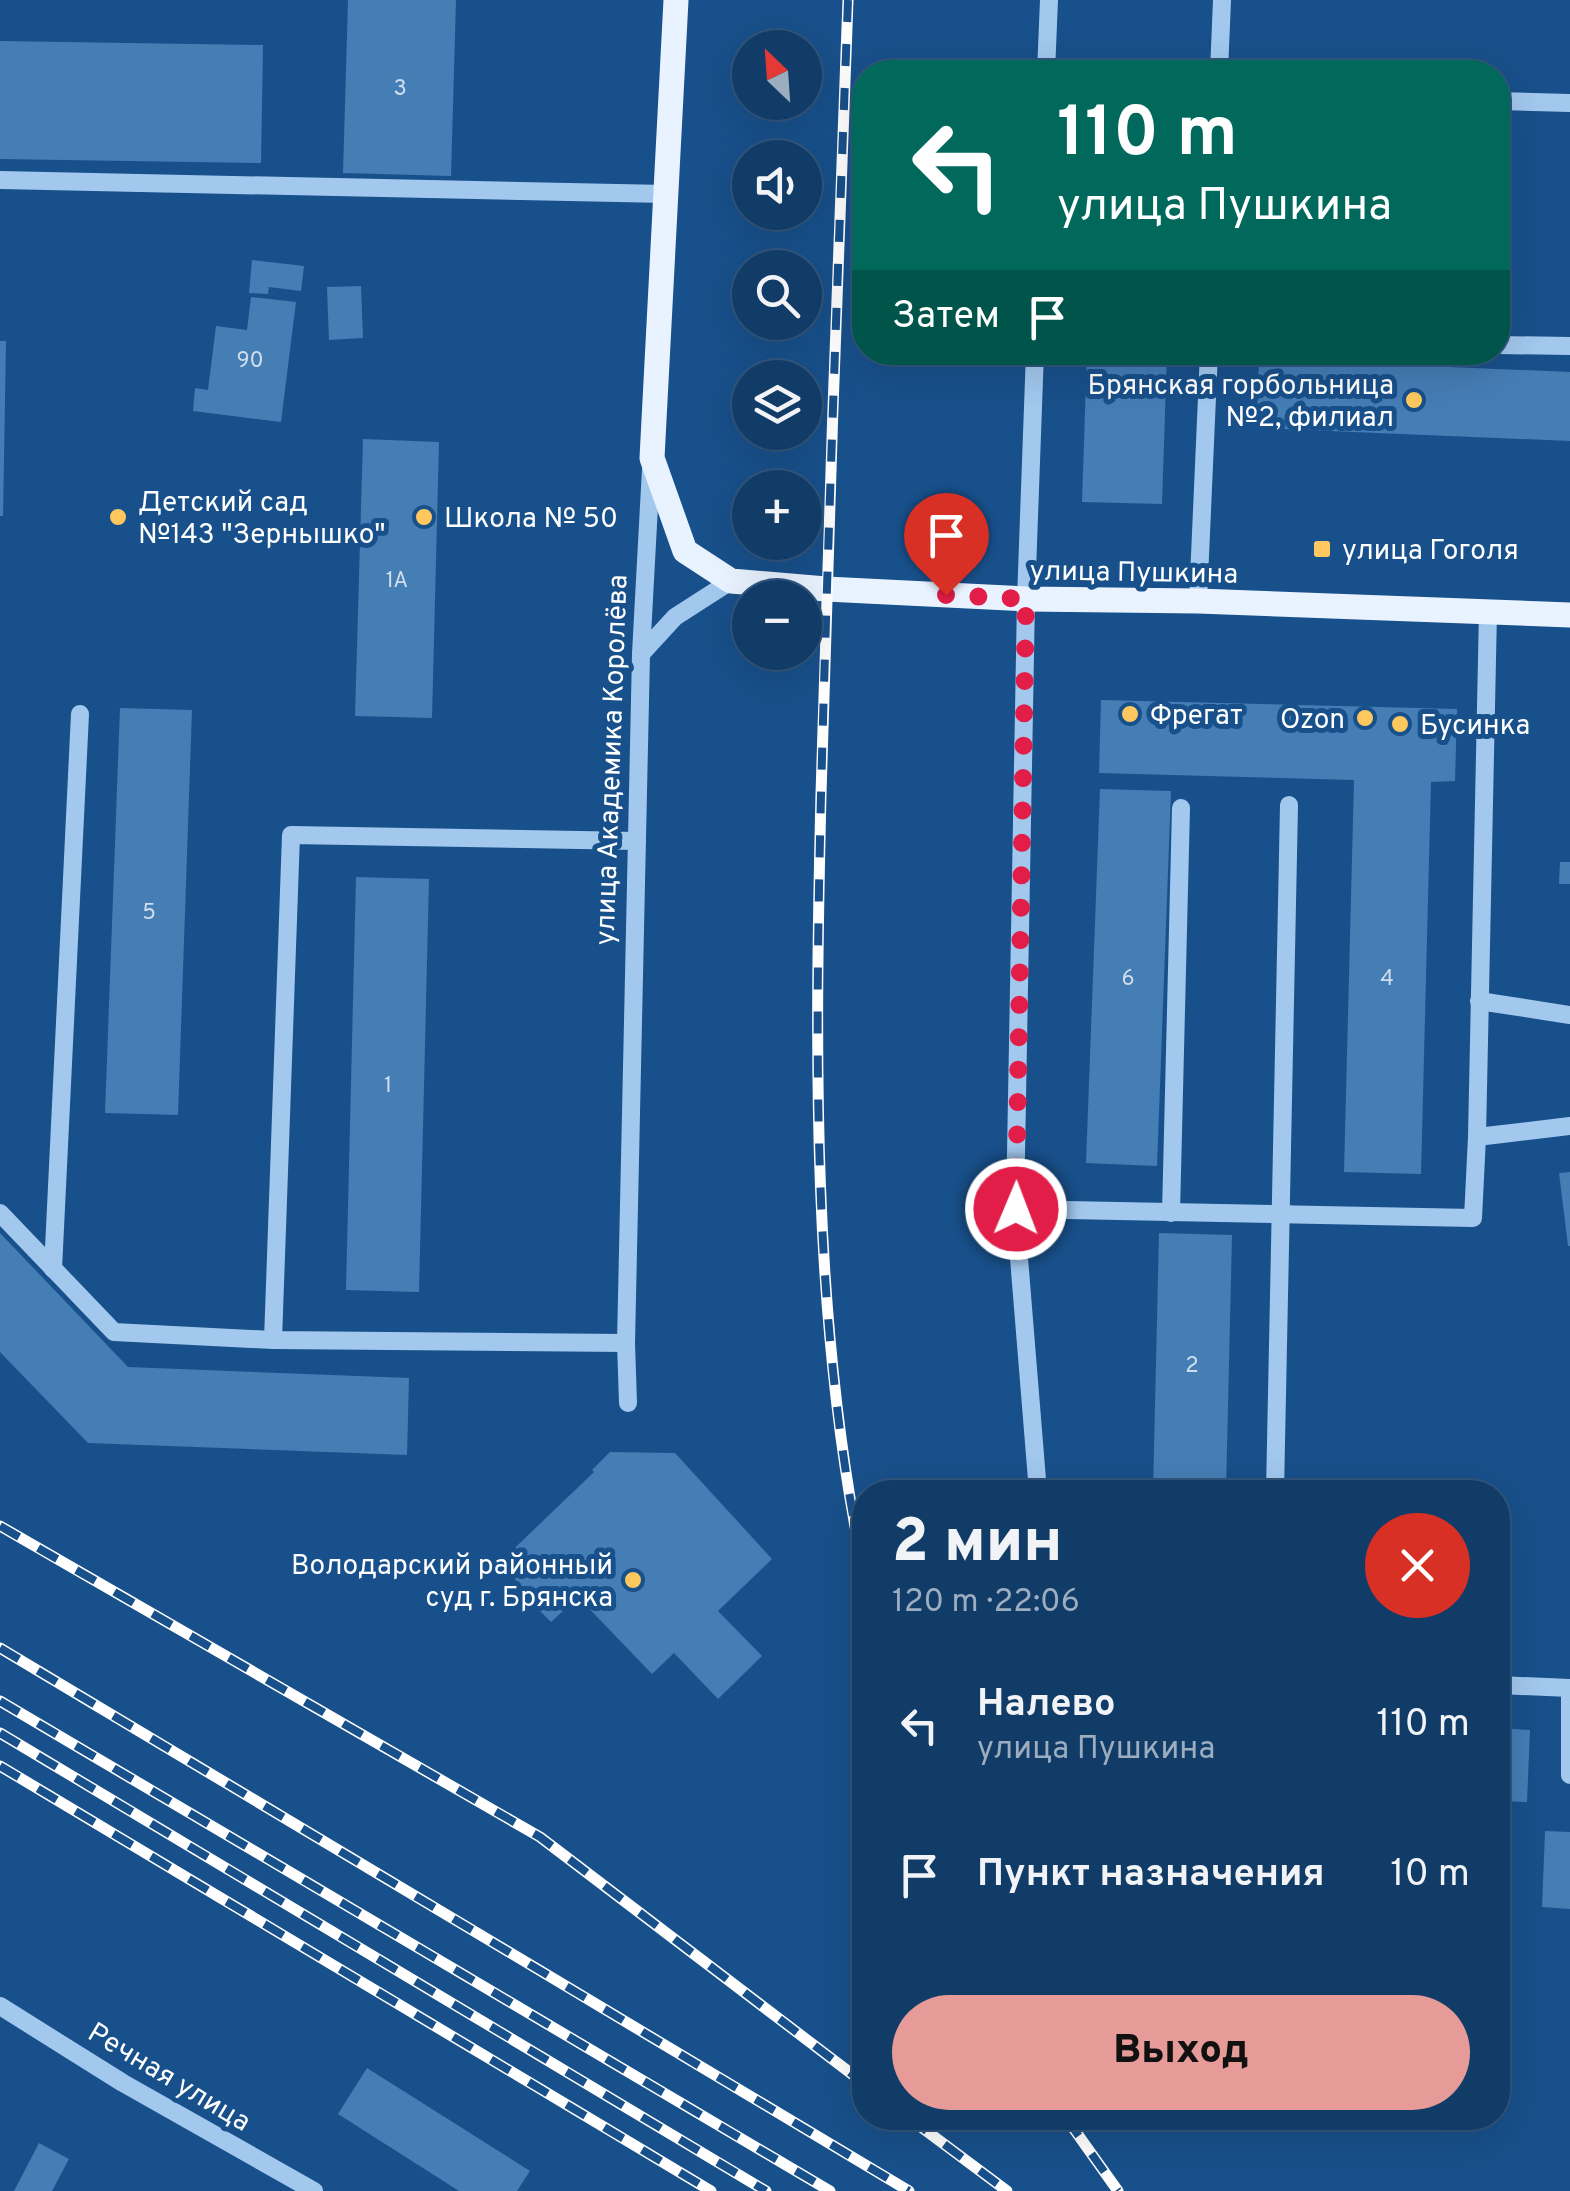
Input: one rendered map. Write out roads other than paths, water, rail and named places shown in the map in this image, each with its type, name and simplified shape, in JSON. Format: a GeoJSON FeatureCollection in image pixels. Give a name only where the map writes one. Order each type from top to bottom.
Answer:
{"type":"FeatureCollection","features":[{"type":"Feature","properties":{"kind":"main road","name":"улица Академика Королёва"},"geometry":{"type":"LineString","coordinates":[[652,458],[676,0]]}},
{"type":"Feature","properties":{"kind":"main road","name":"улица Пушкина"},"geometry":{"type":"LineString","coordinates":[[652,458],[686,551],[731,581],[826,590],[1026,599],[1198,601],[1570,615]]}},
{"type":"Feature","properties":{"kind":"street"},"geometry":{"type":"LineString","coordinates":[[1046,60],[1048,0]]}},
{"type":"Feature","properties":{"kind":"street"},"geometry":{"type":"LineString","coordinates":[[1220,60],[1222,0]]}},
{"type":"Feature","properties":{"kind":"street"},"geometry":{"type":"LineString","coordinates":[[1510,101],[1570,103]]}},
{"type":"Feature","properties":{"kind":"street"},"geometry":{"type":"LineString","coordinates":[[0,180],[666,194]]}},
{"type":"Feature","properties":{"kind":"street"},"geometry":{"type":"LineString","coordinates":[[1510,344],[1570,346]]}},
{"type":"Feature","properties":{"kind":"street"},"geometry":{"type":"LineString","coordinates":[[1035,365],[1026,599],[1016,1209],[1037,1480]]}},
{"type":"Feature","properties":{"kind":"street"},"geometry":{"type":"LineString","coordinates":[[1198,601],[1208,365]]}},
{"type":"Feature","properties":{"kind":"street","name":"улица Академика Королёва"},"geometry":{"type":"LineString","coordinates":[[628,1403],[626,1343],[641,654],[652,458]]}},
{"type":"Feature","properties":{"kind":"street"},"geometry":{"type":"LineString","coordinates":[[641,654],[675,617],[731,581]]}},
{"type":"Feature","properties":{"kind":"street"},"geometry":{"type":"LineString","coordinates":[[1016,1209],[1473,1218],[1488,611]]}},
{"type":"Feature","properties":{"kind":"street"},"geometry":{"type":"LineString","coordinates":[[53,1268],[80,714]]}},
{"type":"Feature","properties":{"kind":"street"},"geometry":{"type":"LineString","coordinates":[[1275,1480],[1289,805]]}},
{"type":"Feature","properties":{"kind":"street"},"geometry":{"type":"LineString","coordinates":[[1171,1212],[1181,808]]}},
{"type":"Feature","properties":{"kind":"street"},"geometry":{"type":"LineString","coordinates":[[273,1340],[291,836],[637,841]]}},
{"type":"Feature","properties":{"kind":"street"},"geometry":{"type":"LineString","coordinates":[[1479,1001],[1570,1015]]}},
{"type":"Feature","properties":{"kind":"street"},"geometry":{"type":"LineString","coordinates":[[1478,1137],[1570,1126]]}},
{"type":"Feature","properties":{"kind":"street"},"geometry":{"type":"LineString","coordinates":[[0,1213],[114,1332],[273,1340],[626,1343]]}},
{"type":"Feature","properties":{"kind":"street"},"geometry":{"type":"LineString","coordinates":[[1510,1685],[1570,1688],[1570,1775]]}},
{"type":"Feature","properties":{"kind":"street","name":"Речная улица"},"geometry":{"type":"LineString","coordinates":[[0,2006],[123,2083],[314,2191]]}},
{"type":"Feature","properties":{"kind":"railway"},"geometry":{"type":"LineString","coordinates":[[848,0],[821,794],[818,1088],[820,1187],[834,1385],[852,1508]]}},
{"type":"Feature","properties":{"kind":"railway"},"geometry":{"type":"LineString","coordinates":[[0,1526],[540,1837],[852,2074]]}},
{"type":"Feature","properties":{"kind":"railway"},"geometry":{"type":"LineString","coordinates":[[0,1648],[909,2191]]}},
{"type":"Feature","properties":{"kind":"railway"},"geometry":{"type":"LineString","coordinates":[[0,1701],[830,2191]]}},
{"type":"Feature","properties":{"kind":"railway"},"geometry":{"type":"LineString","coordinates":[[0,1733],[766,2191]]}},
{"type":"Feature","properties":{"kind":"railway"},"geometry":{"type":"LineString","coordinates":[[0,1766],[711,2191]]}},
{"type":"Feature","properties":{"kind":"railway"},"geometry":{"type":"LineString","coordinates":[[925,2130],[1007,2191]]}},
{"type":"Feature","properties":{"kind":"railway"},"geometry":{"type":"LineString","coordinates":[[1075,2130],[1118,2191]]}},
{"type":"Feature","properties":{"kind":"place","name":"Брянская горбольница №2, филиал"},"geometry":{"type":"Point","coordinates":[1414,400]}},
{"type":"Feature","properties":{"kind":"place","name":"Детский сад №143 \"Зернышко\""},"geometry":{"type":"Point","coordinates":[118,517]}},
{"type":"Feature","properties":{"kind":"place","name":"Школа № 50"},"geometry":{"type":"Point","coordinates":[424,517]}},
{"type":"Feature","properties":{"kind":"place","name":"улица Гоголя"},"geometry":{"type":"Point","coordinates":[1322,549]}},
{"type":"Feature","properties":{"kind":"place","name":"Фрегат"},"geometry":{"type":"Point","coordinates":[1130,714]}},
{"type":"Feature","properties":{"kind":"place","name":"Ozon"},"geometry":{"type":"Point","coordinates":[1365,718]}},
{"type":"Feature","properties":{"kind":"place","name":"Бусинка"},"geometry":{"type":"Point","coordinates":[1400,724]}},
{"type":"Feature","properties":{"kind":"place","name":"Володарский районный суд г. Брянска"},"geometry":{"type":"Point","coordinates":[633,1580]}}]}
